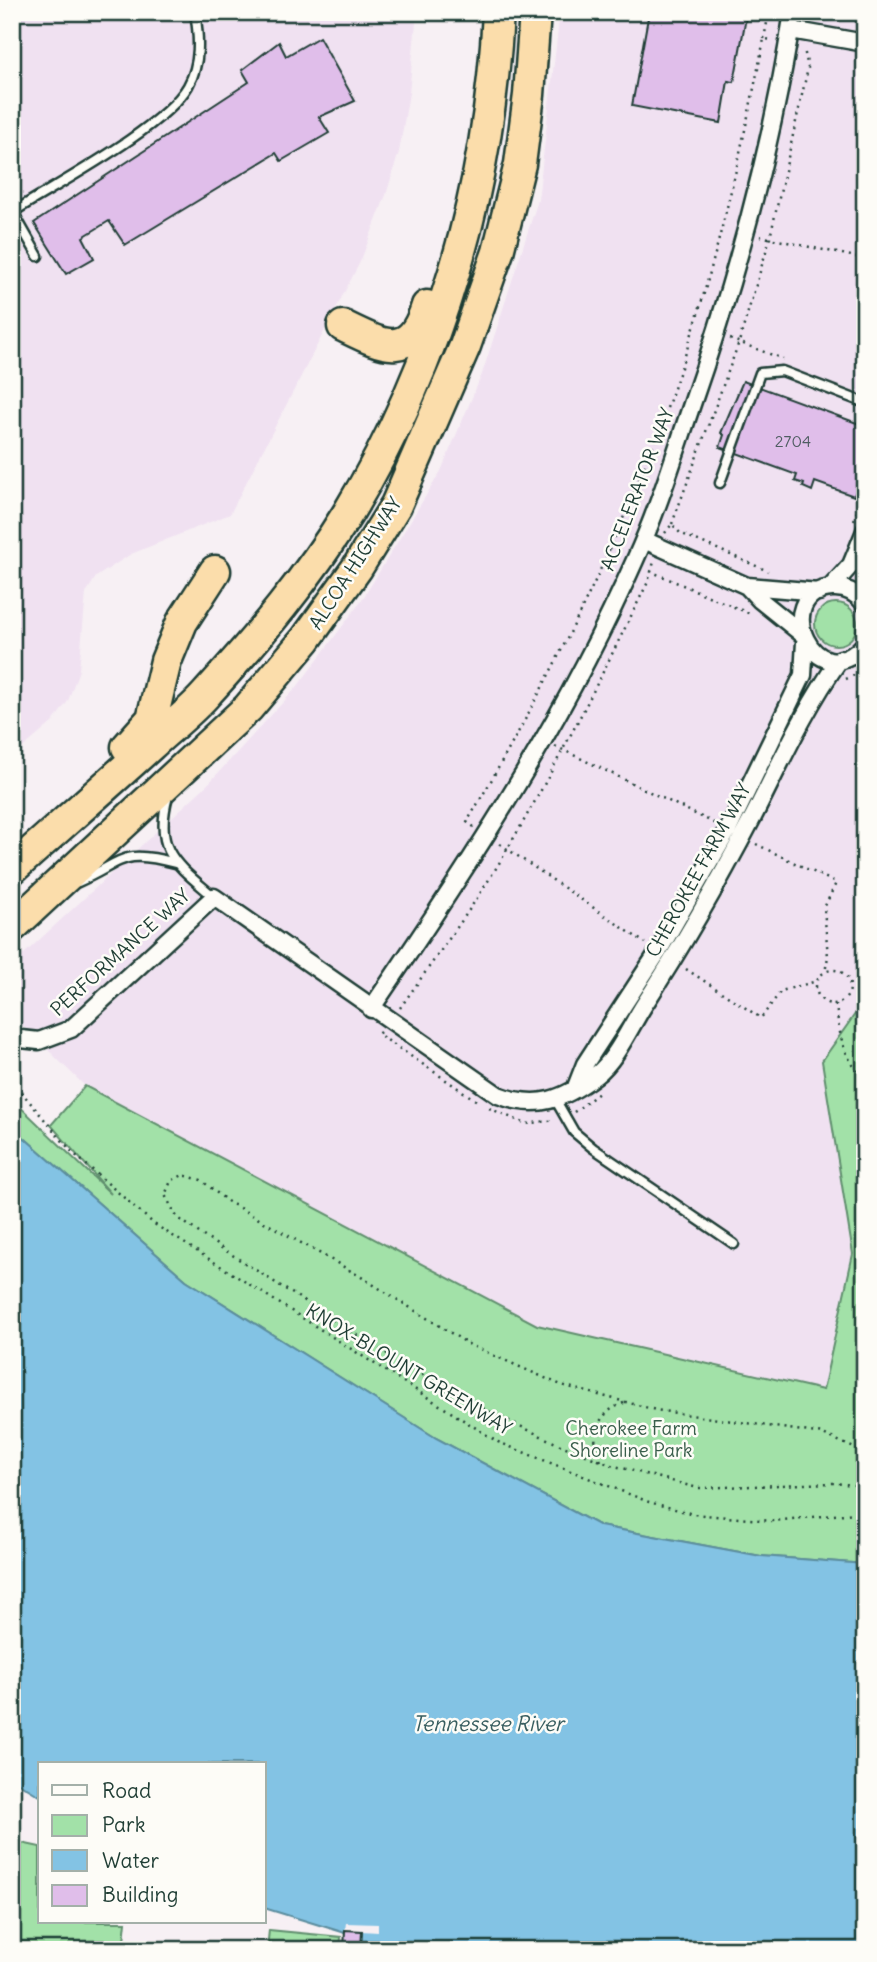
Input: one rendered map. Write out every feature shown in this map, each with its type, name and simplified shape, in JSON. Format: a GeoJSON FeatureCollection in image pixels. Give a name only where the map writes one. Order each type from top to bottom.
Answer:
{"type":"FeatureCollection","features":[{"type":"Feature","properties":{"kind":"highway"},"geometry":{"type":"LineString","coordinates":[[343,326],[371,339],[400,345],[410,341],[416,332],[452,226],[490,12]]}},
{"type":"Feature","properties":{"kind":"highway","name":"ALCOA HIGHWAY"},"geometry":{"type":"LineString","coordinates":[[13,869],[206,695],[288,600],[348,513],[423,360],[450,286],[484,154],[495,76],[498,12]]}},
{"type":"Feature","properties":{"kind":"highway","name":"ALCOA HIGHWAY"},"geometry":{"type":"LineString","coordinates":[[12,927],[248,708],[306,639],[357,568],[396,505],[466,346],[498,252],[520,164],[529,95],[535,12]]}},
{"type":"Feature","properties":{"kind":"highway"},"geometry":{"type":"LineString","coordinates":[[13,869],[23,844],[120,755],[152,719],[166,661],[181,622],[215,571]]}},
{"type":"Feature","properties":{"kind":"street","name":"ACCELERATOR WAY"},"geometry":{"type":"LineString","coordinates":[[371,1009],[487,835],[543,741],[634,563],[651,544],[746,233],[795,35],[793,12]]}},
{"type":"Feature","properties":{"kind":"street"},"geometry":{"type":"LineString","coordinates":[[795,35],[865,43]]}},
{"type":"Feature","properties":{"kind":"street"},"geometry":{"type":"LineString","coordinates":[[824,590],[851,565],[865,531]]}},
{"type":"Feature","properties":{"kind":"street"},"geometry":{"type":"LineString","coordinates":[[651,544],[747,586],[852,592],[865,604]]}},
{"type":"Feature","properties":{"kind":"street"},"geometry":{"type":"LineString","coordinates":[[747,586],[820,656],[840,659],[863,649]]}},
{"type":"Feature","properties":{"kind":"street","name":"CHEROKEE FARM WAY"},"geometry":{"type":"LineString","coordinates":[[576,1087],[585,1064],[658,952],[728,830],[803,676],[803,610],[824,590]]}},
{"type":"Feature","properties":{"kind":"street","name":"CHEROKEE FARM WAY"},"geometry":{"type":"LineString","coordinates":[[214,897],[498,1095],[535,1104],[555,1099],[598,1074],[673,960],[742,838],[822,684],[840,659]]}},
{"type":"Feature","properties":{"kind":"street","name":"PERFORMANCE WAY"},"geometry":{"type":"LineString","coordinates":[[12,1038],[39,1041],[71,1029],[214,897]]}},
{"type":"Feature","properties":{"kind":"lane"},"geometry":{"type":"LineString","coordinates":[[38,256],[13,212],[167,114],[189,85],[200,46],[195,12]]}},
{"type":"Feature","properties":{"kind":"lane"},"geometry":{"type":"LineString","coordinates":[[720,483],[760,373],[782,371],[865,403]]}},
{"type":"Feature","properties":{"kind":"lane","name":"CHEROKEE FARM WAY"},"geometry":{"type":"LineString","coordinates":[[173,780],[161,821],[162,833],[175,863],[214,897]]}},
{"type":"Feature","properties":{"kind":"lane","name":"CHEROKEE FARM WAY"},"geometry":{"type":"LineString","coordinates":[[47,896],[128,855],[146,855],[175,863]]}},
{"type":"Feature","properties":{"kind":"lane"},"geometry":{"type":"LineString","coordinates":[[555,1099],[574,1132],[593,1148],[734,1244]]}},
{"type":"Feature","properties":{"kind":"path"},"geometry":{"type":"LineString","coordinates":[[658,952],[467,822],[522,730],[610,551],[660,426],[694,325],[744,139],[769,12]]}},
{"type":"Feature","properties":{"kind":"path"},"geometry":{"type":"LineString","coordinates":[[764,39],[795,35]]}},
{"type":"Feature","properties":{"kind":"path"},"geometry":{"type":"LineString","coordinates":[[606,1086],[592,1101],[564,1117],[547,1123],[526,1124],[496,1114],[378,1034],[458,926],[508,849],[574,732],[648,582],[651,571],[651,544],[672,524],[739,342],[770,238],[808,68],[804,49],[795,35]]}},
{"type":"Feature","properties":{"kind":"path"},"geometry":{"type":"LineString","coordinates":[[795,35],[804,49]]}},
{"type":"Feature","properties":{"kind":"path"},"geometry":{"type":"LineString","coordinates":[[746,233],[865,259]]}},
{"type":"Feature","properties":{"kind":"path"},"geometry":{"type":"LineString","coordinates":[[694,325],[789,361]]}},
{"type":"Feature","properties":{"kind":"path"},"geometry":{"type":"LineString","coordinates":[[672,524],[680,533],[775,574]]}},
{"type":"Feature","properties":{"kind":"path"},"geometry":{"type":"LineString","coordinates":[[634,563],[760,618]]}},
{"type":"Feature","properties":{"kind":"path"},"geometry":{"type":"LineString","coordinates":[[822,684],[835,691],[850,675],[865,670]]}},
{"type":"Feature","properties":{"kind":"path"},"geometry":{"type":"LineString","coordinates":[[714,823],[720,811]]}},
{"type":"Feature","properties":{"kind":"path"},"geometry":{"type":"LineString","coordinates":[[673,960],[761,1018],[781,991],[817,982],[822,975],[831,971],[846,977],[849,993],[836,1004]]}},
{"type":"Feature","properties":{"kind":"path"},"geometry":{"type":"LineString","coordinates":[[817,982],[820,998],[836,1004]]}},
{"type":"Feature","properties":{"kind":"path"},"geometry":{"type":"LineString","coordinates":[[836,1004],[840,1040],[850,1065],[865,1080]]}},
{"type":"Feature","properties":{"kind":"path","name":"KNOX-BLOUNT GREENWAY"},"geometry":{"type":"LineString","coordinates":[[12,1081],[72,1152],[154,1224],[498,1442],[649,1502],[693,1514],[772,1521],[865,1512]]}},
{"type":"Feature","properties":{"kind":"path"},"geometry":{"type":"LineString","coordinates":[[865,1453],[823,1434],[625,1403],[561,1385],[470,1345],[358,1275],[227,1200],[201,1180],[183,1175],[171,1181],[165,1195],[177,1217],[206,1238],[463,1399],[504,1420],[601,1461],[698,1488],[834,1483],[865,1486]]}},
{"type":"Feature","properties":{"kind":"path"},"geometry":{"type":"LineString","coordinates":[[601,1461],[594,1447],[596,1428],[613,1407],[625,1403]]}},
{"type":"Feature","properties":{"kind":"shaded area"},"geometry":{"type":"Polygon","coordinates":[[[12,12],[417,12],[409,93],[399,152],[386,195],[361,260],[230,514],[131,554],[96,577],[86,593],[79,670],[68,701],[53,722],[12,757],[12,12]]]}},
{"type":"Feature","properties":{"kind":"shaded area"},"geometry":{"type":"Polygon","coordinates":[[[560,12],[865,12],[865,1000],[822,1061],[853,1254],[824,1390],[537,1325],[85,1086],[12,1015],[12,965],[208,784],[297,687],[362,600],[441,471],[482,374],[538,200],[560,12]]]}},
{"type":"Feature","properties":{"kind":"green space"},"geometry":{"type":"Polygon","coordinates":[[[836,603],[851,609],[857,624],[851,639],[836,645],[821,639],[815,624],[821,609],[836,603]]]}},
{"type":"Feature","properties":{"kind":"green space","name":"Cherokee Farm Shoreline Park"},"geometry":{"type":"Polygon","coordinates":[[[865,1000],[865,1564],[761,1556],[600,1526],[436,1438],[186,1280],[12,1127],[12,1099],[111,1194],[51,1125],[85,1086],[537,1325],[823,1390],[853,1254],[822,1061],[865,1000]]]}},
{"type":"Feature","properties":{"kind":"green space"},"geometry":{"type":"Polygon","coordinates":[[[12,1841],[38,1847],[38,1924],[126,1924],[123,1950],[12,1950],[12,1841]]]}},
{"type":"Feature","properties":{"kind":"green space"},"geometry":{"type":"Polygon","coordinates":[[[269,1930],[341,1937],[340,1950],[267,1950],[269,1930]]]}},
{"type":"Feature","properties":{"kind":"water","name":"Tennessee River"},"geometry":{"type":"Polygon","coordinates":[[[12,1127],[186,1280],[436,1438],[600,1526],[761,1556],[865,1564],[865,1950],[374,1950],[342,1932],[266,1909],[266,1762],[38,1762],[38,1795],[12,1779],[12,1127]]]}},
{"type":"Feature","properties":{"kind":"pier"},"geometry":{"type":"Polygon","coordinates":[[[346,1923],[378,1924],[378,1932],[345,1930],[346,1923]]]}},
{"type":"Feature","properties":{"kind":"building"},"geometry":{"type":"Polygon","coordinates":[[[649,12],[747,12],[734,82],[728,81],[721,123],[632,106],[649,12]]]}},
{"type":"Feature","properties":{"kind":"building"},"geometry":{"type":"Polygon","coordinates":[[[319,37],[355,101],[319,117],[329,133],[281,161],[276,153],[125,245],[109,221],[83,237],[94,258],[66,274],[34,223],[249,82],[242,70],[279,42],[286,56],[319,37]]]}},
{"type":"Feature","properties":{"kind":"building"},"geometry":{"type":"Polygon","coordinates":[[[743,381],[865,426],[865,472],[854,496],[815,482],[812,491],[795,481],[797,475],[720,447],[724,435],[721,433],[743,381]]]}},
{"type":"Feature","properties":{"kind":"building"},"geometry":{"type":"Polygon","coordinates":[[[345,1930],[362,1931],[361,1950],[344,1950],[345,1930]]]}}]}
